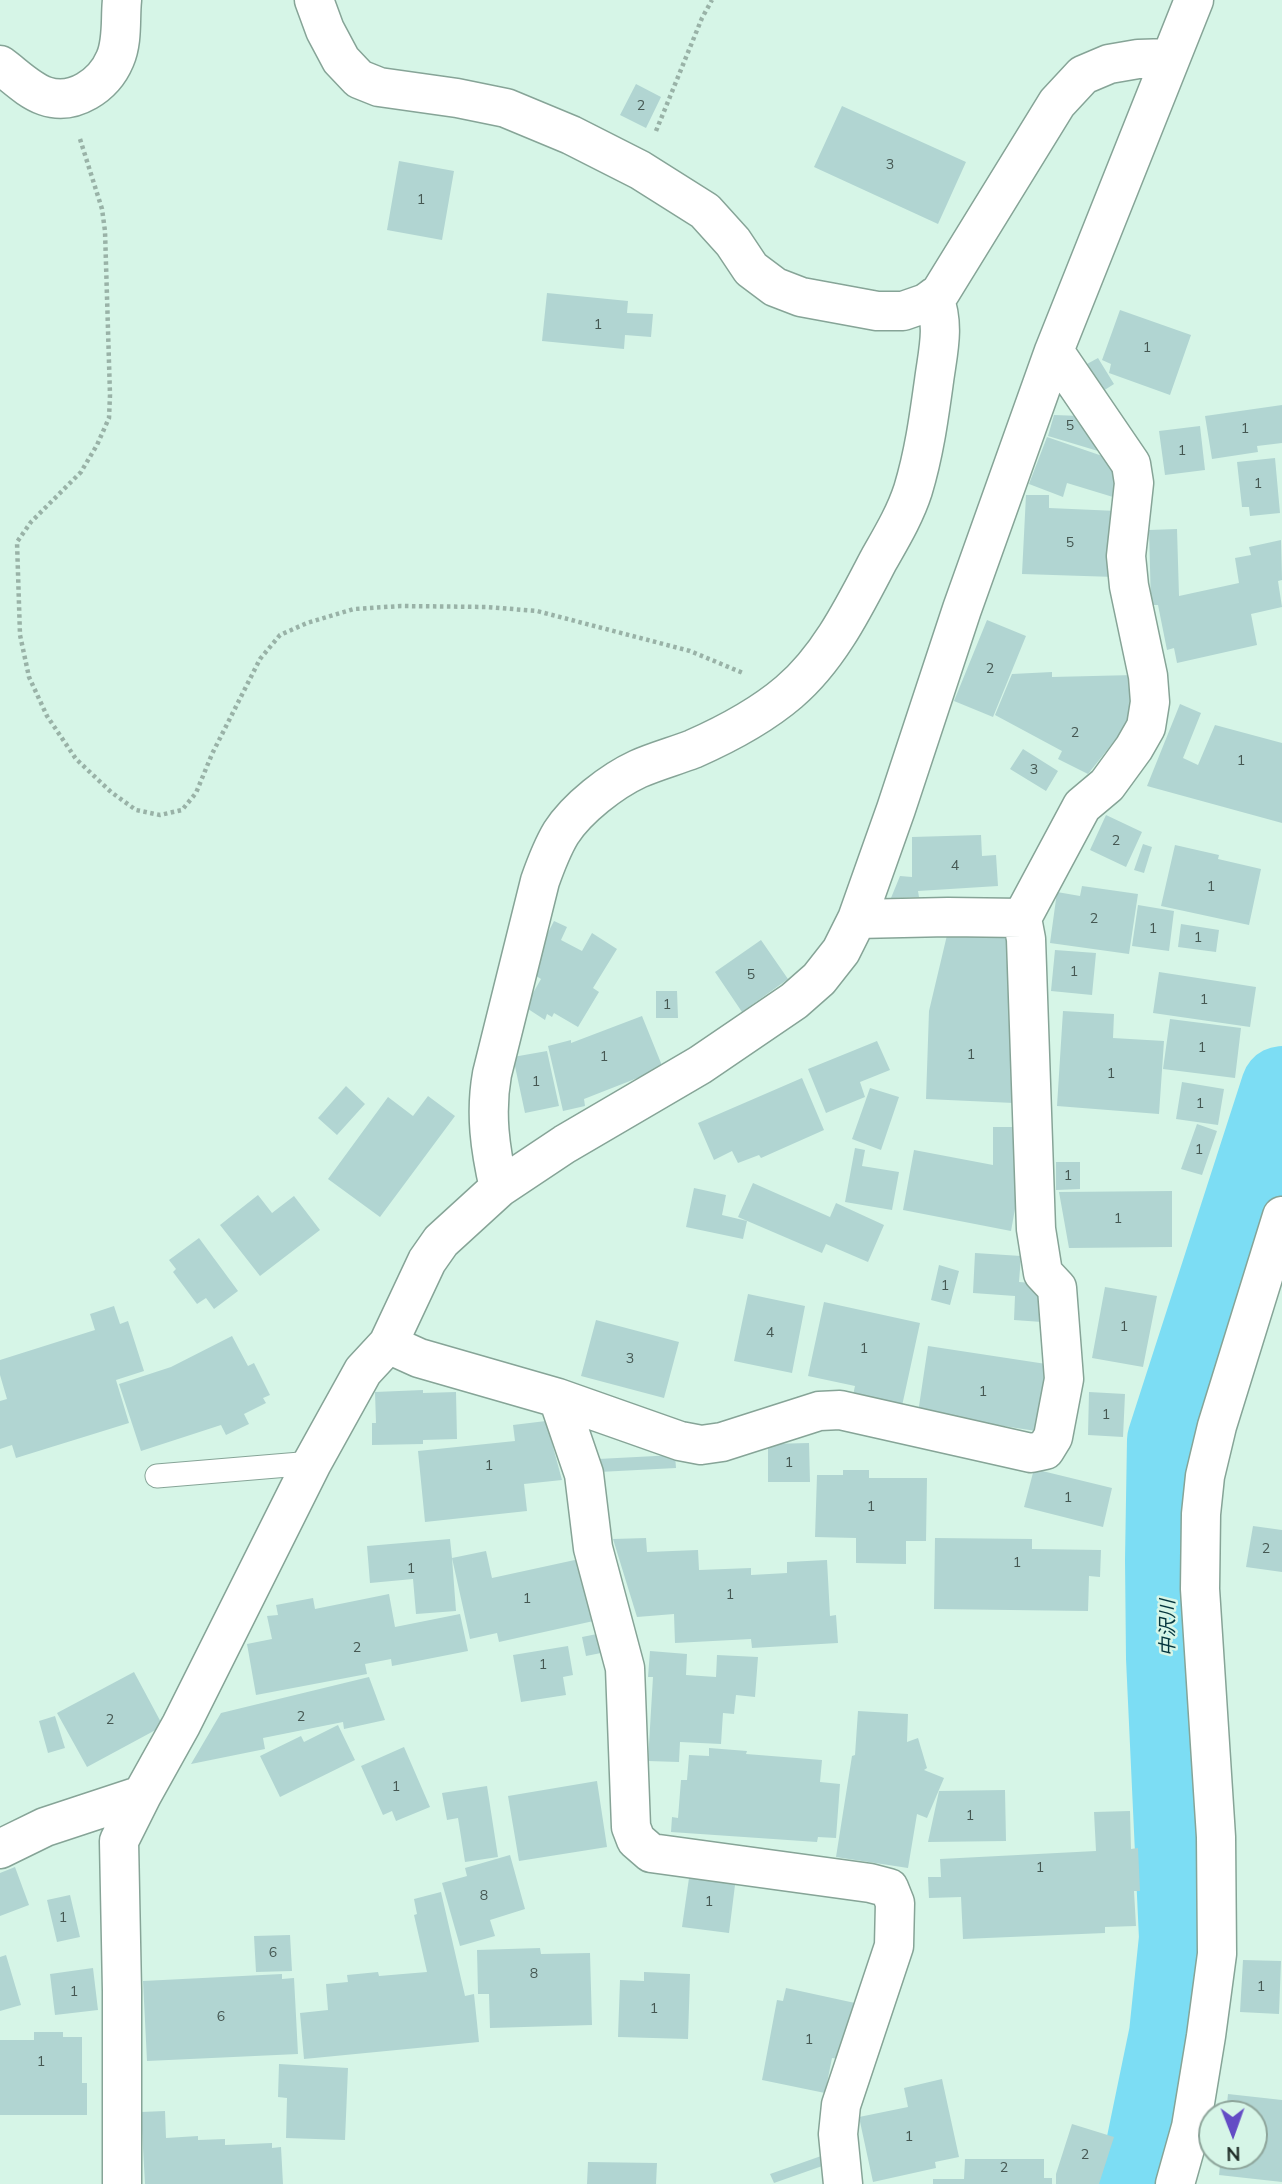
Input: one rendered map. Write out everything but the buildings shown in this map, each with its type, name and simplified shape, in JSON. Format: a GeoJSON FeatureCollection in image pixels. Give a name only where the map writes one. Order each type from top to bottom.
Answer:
{"type":"FeatureCollection","features":[{"type":"Feature","properties":{"kind":"street"},"geometry":{"type":"LineString","coordinates":[[0,65],[29,88],[46,97],[69,98],[85,93],[103,79],[116,58],[121,35],[122,0]]}},
{"type":"Feature","properties":{"kind":"street"},"geometry":{"type":"LineString","coordinates":[[314,0],[325,30],[341,60],[359,79],[379,87],[506,108],[572,135],[640,170],[705,211],[733,242],[751,269],[775,287],[800,297],[877,311],[903,312],[926,303],[940,293],[1056,103],[1083,75],[1109,64],[1138,58],[1170,58]]}},
{"type":"Feature","properties":{"kind":"street"},"geometry":{"type":"LineString","coordinates":[[122,2184],[119,1841],[181,1725],[312,1463],[363,1371],[388,1344],[427,1261],[441,1241],[499,1188],[565,1144],[700,1065],[794,1001],[819,979],[841,951],[857,919],[962,609],[1054,351],[1195,0]]}},
{"type":"Feature","properties":{"kind":"street"},"geometry":{"type":"LineString","coordinates":[[499,1188],[488,1126],[488,1097],[536,894],[549,855],[563,830],[587,804],[610,786],[638,769],[693,748],[750,720],[790,691],[828,648],[877,564],[913,490],[926,436],[941,331],[940,312],[934,297]]}},
{"type":"Feature","properties":{"kind":"street"},"geometry":{"type":"LineString","coordinates":[[388,1344],[419,1358],[558,1398],[680,1441],[701,1445],[722,1442],[819,1411],[840,1410],[1031,1453],[1045,1450],[1053,1437],[1064,1379],[1057,1288],[1043,1273],[1036,1229],[1026,939],[1022,918],[1082,806],[1107,785],[1134,748],[1146,727],[1150,702],[1148,676],[1126,556],[1134,484],[1131,464],[1054,351]]}},
{"type":"Feature","properties":{"kind":"street"},"geometry":{"type":"LineString","coordinates":[[857,919],[1022,918]]}},
{"type":"Feature","properties":{"kind":"street"},"geometry":{"type":"LineString","coordinates":[[1175,2184],[1191,2127],[1217,1954],[1216,1837],[1200,1589],[1201,1514],[1205,1476],[1217,1426],[1282,1216]]}},
{"type":"Feature","properties":{"kind":"street"},"geometry":{"type":"LineString","coordinates":[[558,1398],[584,1474],[593,1548],[625,1668],[631,1827],[636,1840],[651,1853],[870,1883],[888,1888],[895,1903],[894,1946],[841,2105],[838,2134],[843,2184]]}},
{"type":"Feature","properties":{"kind":"street"},"geometry":{"type":"LineString","coordinates":[[0,1849],[45,1826],[142,1795]]}},
{"type":"Feature","properties":{"kind":"lane"},"geometry":{"type":"LineString","coordinates":[[157,1476],[312,1463]]}},
{"type":"Feature","properties":{"kind":"path"},"geometry":{"type":"LineString","coordinates":[[640,170],[702,18],[712,0]]}},
{"type":"Feature","properties":{"kind":"path"},"geometry":{"type":"LineString","coordinates":[[69,98],[102,209],[105,231],[109,418],[81,471],[31,522],[17,542],[20,635],[29,677],[47,716],[76,759],[111,792],[136,810],[160,815],[183,810],[196,793],[212,754],[260,659],[280,635],[307,623],[354,609],[401,606],[487,607],[537,611],[690,651],[746,674]]}},
{"type":"Feature","properties":{"kind":"waterway","name":"中沢川"},"geometry":{"type":"LineString","coordinates":[[1139,2184],[1170,2034],[1180,1938],[1167,1658],[1168,1440],[1282,1087]]}}]}
